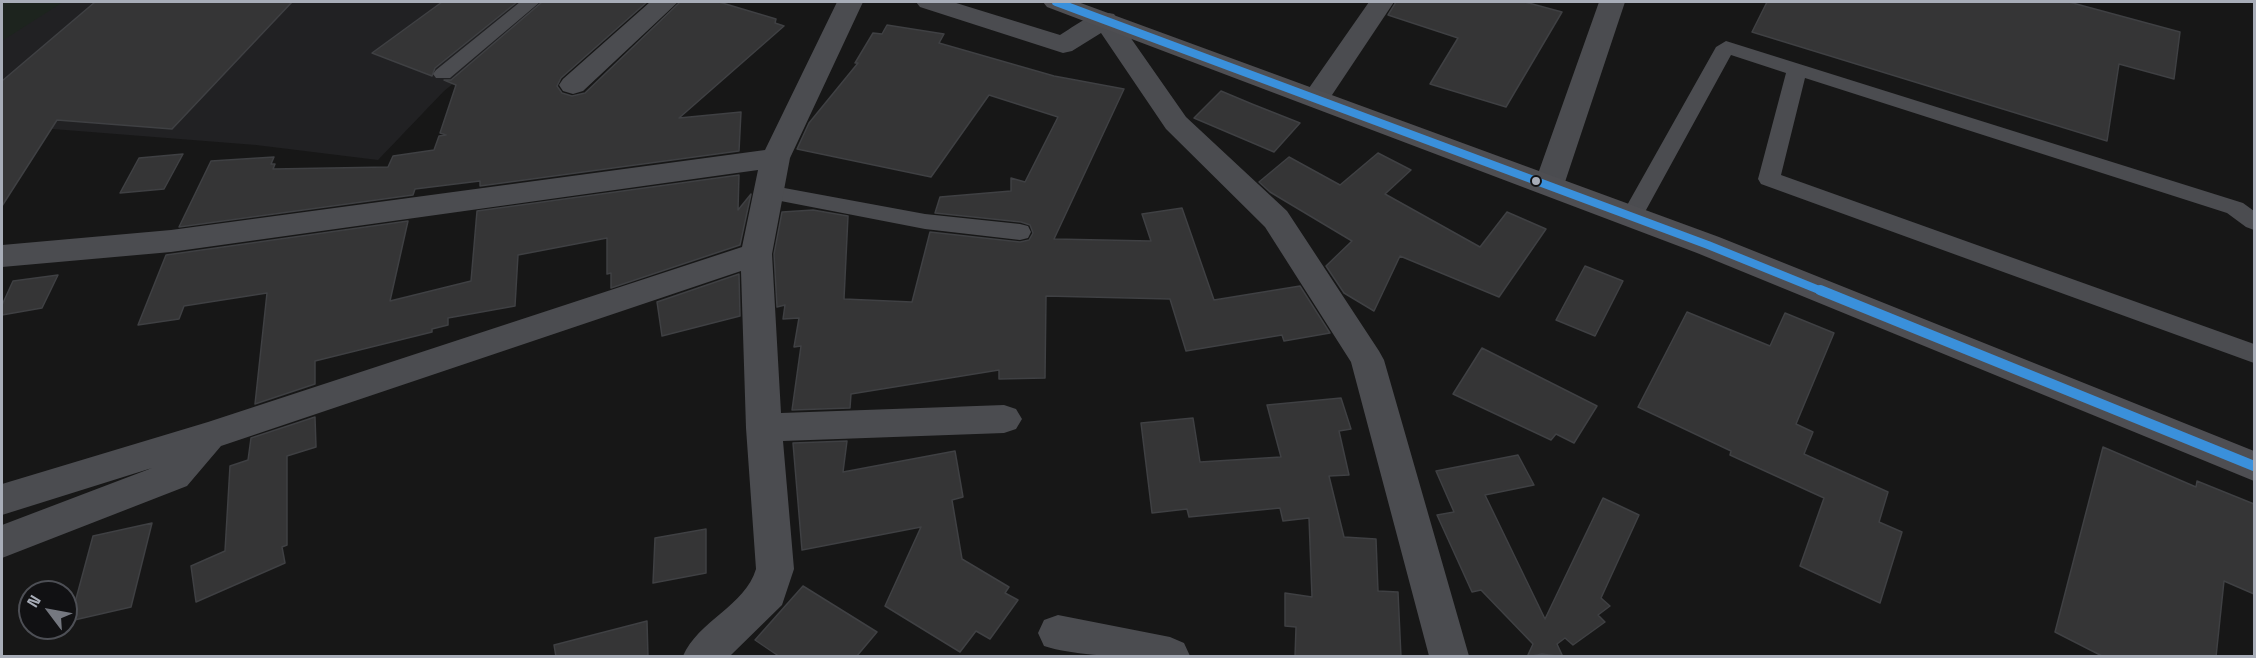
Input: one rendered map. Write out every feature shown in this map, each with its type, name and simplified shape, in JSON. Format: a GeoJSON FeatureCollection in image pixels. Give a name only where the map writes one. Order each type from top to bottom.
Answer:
{"type":"FeatureCollection","features":[{"type":"Feature","properties":{"kind":"highway"},"geometry":{"type":"LineString","coordinates":[[1056,2],[1632,216],[2254,466]]}},
{"type":"Feature","properties":{"kind":"street"},"geometry":{"type":"LineString","coordinates":[[573,85],[665,2]]}},
{"type":"Feature","properties":{"kind":"street"},"geometry":{"type":"LineString","coordinates":[[704,657],[768,593],[775,569],[764,428],[756,254],[775,158],[850,2]]}},
{"type":"Feature","properties":{"kind":"street"},"geometry":{"type":"LineString","coordinates":[[929,2],[1063,45],[1105,19],[1176,123],[1276,219],[1367,360],[1449,657]]}},
{"type":"Feature","properties":{"kind":"street"},"geometry":{"type":"LineString","coordinates":[[1316,98],[1382,2]]}},
{"type":"Feature","properties":{"kind":"street"},"geometry":{"type":"LineString","coordinates":[[1549,185],[1612,2]]}},
{"type":"Feature","properties":{"kind":"street"},"geometry":{"type":"LineString","coordinates":[[2,256],[171,241],[775,158]]}},
{"type":"Feature","properties":{"kind":"street"},"geometry":{"type":"LineString","coordinates":[[2,499],[207,436],[756,254]]}},
{"type":"Feature","properties":{"kind":"street"},"geometry":{"type":"LineString","coordinates":[[764,428],[1004,419]]}},
{"type":"Feature","properties":{"kind":"street"},"geometry":{"type":"LineString","coordinates":[[2,542],[174,475],[207,436]]}},
{"type":"Feature","properties":{"kind":"street"},"geometry":{"type":"LineString","coordinates":[[1058,633],[1170,657]]}},
{"type":"Feature","properties":{"kind":"lane"},"geometry":{"type":"LineString","coordinates":[[442,74],[531,2]]}},
{"type":"Feature","properties":{"kind":"lane"},"geometry":{"type":"LineString","coordinates":[[1632,216],[1726,47],[2235,208],[2254,222]]}},
{"type":"Feature","properties":{"kind":"lane"},"geometry":{"type":"LineString","coordinates":[[1797,69],[1769,179],[2254,354]]}},
{"type":"Feature","properties":{"kind":"lane"},"geometry":{"type":"LineString","coordinates":[[768,192],[971,229],[1020,232]]}},
{"type":"Feature","properties":{"kind":"shaded area"},"geometry":{"type":"Polygon","coordinates":[[[2,2],[554,2],[444,91],[378,160],[256,145],[2,125],[2,2]]]}},
{"type":"Feature","properties":{"kind":"shaded area"},"geometry":{"type":"Polygon","coordinates":[[[2,2],[63,2],[2,41],[2,2]]]}},
{"type":"Feature","properties":{"kind":"building"},"geometry":{"type":"Polygon","coordinates":[[[95,2],[292,2],[172,129],[57,120],[2,206],[2,81],[95,2]]]}},
{"type":"Feature","properties":{"kind":"building"},"geometry":{"type":"Polygon","coordinates":[[[442,2],[517,2],[435,68],[432,76],[372,53],[442,2]]]}},
{"type":"Feature","properties":{"kind":"building"},"geometry":{"type":"Polygon","coordinates":[[[542,2],[647,2],[561,78],[557,86],[562,93],[572,96],[585,93],[680,2],[719,2],[776,19],[775,23],[784,26],[679,118],[741,112],[739,151],[480,186],[480,181],[415,189],[413,195],[179,227],[211,161],[274,157],[271,164],[275,164],[273,169],[388,167],[393,156],[434,150],[439,136],[446,135],[440,133],[456,85],[444,80],[451,80],[542,2]]]}},
{"type":"Feature","properties":{"kind":"building"},"geometry":{"type":"Polygon","coordinates":[[[1396,2],[1525,2],[1562,12],[1506,107],[1430,84],[1458,38],[1388,15],[1396,2]]]}},
{"type":"Feature","properties":{"kind":"building"},"geometry":{"type":"Polygon","coordinates":[[[1767,2],[2069,2],[2180,32],[2174,79],[2119,64],[2107,141],[1752,32],[1767,2]]]}},
{"type":"Feature","properties":{"kind":"building"},"geometry":{"type":"Polygon","coordinates":[[[887,25],[944,34],[939,43],[1054,76],[1124,89],[1054,239],[1151,241],[1142,214],[1182,208],[1214,300],[1300,286],[1330,333],[1284,341],[1282,335],[1186,351],[1170,299],[1046,296],[1045,378],[999,379],[999,370],[851,394],[850,408],[792,410],[801,346],[794,347],[799,318],[783,319],[785,305],[777,307],[774,254],[782,212],[813,210],[848,216],[844,299],[912,302],[930,232],[1020,242],[1029,240],[1033,233],[1030,225],[1021,222],[935,213],[940,197],[1011,191],[1011,178],[1025,182],[1058,117],[989,95],[931,177],[797,149],[809,123],[858,63],[855,63],[873,33],[882,34],[887,25]]]}},
{"type":"Feature","properties":{"kind":"building"},"geometry":{"type":"Polygon","coordinates":[[[1221,91],[1300,123],[1274,152],[1194,118],[1221,91]]]}},
{"type":"Feature","properties":{"kind":"building"},"geometry":{"type":"Polygon","coordinates":[[[1378,153],[1411,170],[1385,194],[1480,247],[1507,212],[1546,229],[1499,297],[1400,256],[1374,311],[1344,293],[1326,266],[1352,241],[1270,192],[1259,182],[1289,157],[1340,185],[1378,153]]]}},
{"type":"Feature","properties":{"kind":"building"},"geometry":{"type":"Polygon","coordinates":[[[183,154],[164,189],[120,193],[139,158],[183,154]]]}},
{"type":"Feature","properties":{"kind":"building"},"geometry":{"type":"Polygon","coordinates":[[[739,175],[738,210],[751,194],[740,245],[611,288],[611,273],[607,274],[607,238],[518,255],[515,306],[448,318],[448,325],[432,329],[432,332],[315,361],[315,384],[255,404],[267,293],[184,306],[179,319],[138,325],[166,255],[408,221],[390,301],[471,281],[477,211],[739,175]]]}},
{"type":"Feature","properties":{"kind":"building"},"geometry":{"type":"Polygon","coordinates":[[[1585,266],[1623,281],[1595,336],[1556,320],[1585,266]]]}},
{"type":"Feature","properties":{"kind":"building"},"geometry":{"type":"Polygon","coordinates":[[[739,274],[740,316],[662,336],[657,302],[739,274]]]}},
{"type":"Feature","properties":{"kind":"building"},"geometry":{"type":"Polygon","coordinates":[[[58,275],[42,308],[2,315],[2,305],[13,281],[58,275]]]}},
{"type":"Feature","properties":{"kind":"building"},"geometry":{"type":"Polygon","coordinates":[[[1687,312],[1770,346],[1785,313],[1834,333],[1796,424],[1813,432],[1804,454],[1888,492],[1879,522],[1902,532],[1880,603],[1800,566],[1824,498],[1730,455],[1731,451],[1638,407],[1687,312]]]}},
{"type":"Feature","properties":{"kind":"building"},"geometry":{"type":"Polygon","coordinates":[[[1482,348],[1597,406],[1574,443],[1556,434],[1551,440],[1453,394],[1482,348]]]}},
{"type":"Feature","properties":{"kind":"building"},"geometry":{"type":"Polygon","coordinates":[[[1341,398],[1351,429],[1339,431],[1349,475],[1329,476],[1344,537],[1376,539],[1378,591],[1398,592],[1401,657],[1295,657],[1296,627],[1285,626],[1285,593],[1312,597],[1309,518],[1283,521],[1280,508],[1189,517],[1187,509],[1152,513],[1141,423],[1193,418],[1200,462],[1281,457],[1267,405],[1341,398]]]}},
{"type":"Feature","properties":{"kind":"building"},"geometry":{"type":"Polygon","coordinates":[[[315,417],[316,447],[287,456],[287,545],[282,547],[285,563],[196,602],[191,566],[225,551],[230,466],[248,460],[251,438],[315,417]]]}},
{"type":"Feature","properties":{"kind":"building"},"geometry":{"type":"Polygon","coordinates":[[[847,441],[843,472],[955,451],[963,497],[952,500],[962,559],[1009,587],[1005,593],[1018,600],[990,639],[976,631],[960,652],[885,606],[921,527],[802,550],[793,443],[847,441]]]}},
{"type":"Feature","properties":{"kind":"building"},"geometry":{"type":"Polygon","coordinates":[[[2103,447],[2196,487],[2197,481],[2254,504],[2254,594],[2224,581],[2216,657],[2104,657],[2055,632],[2103,447]]]}},
{"type":"Feature","properties":{"kind":"building"},"geometry":{"type":"Polygon","coordinates":[[[1518,455],[1534,485],[1485,495],[1545,619],[1603,498],[1639,515],[1601,598],[1610,606],[1598,615],[1605,622],[1573,645],[1565,638],[1557,644],[1563,657],[1542,654],[1527,657],[1533,644],[1481,590],[1472,592],[1437,515],[1454,512],[1436,471],[1518,455]]]}},
{"type":"Feature","properties":{"kind":"building"},"geometry":{"type":"Polygon","coordinates":[[[152,523],[131,607],[78,619],[78,591],[93,536],[152,523]]]}},
{"type":"Feature","properties":{"kind":"building"},"geometry":{"type":"Polygon","coordinates":[[[706,529],[706,573],[653,583],[655,538],[706,529]]]}},
{"type":"Feature","properties":{"kind":"building"},"geometry":{"type":"Polygon","coordinates":[[[803,586],[877,632],[856,657],[780,657],[755,640],[803,586]]]}},
{"type":"Feature","properties":{"kind":"building"},"geometry":{"type":"Polygon","coordinates":[[[647,621],[648,657],[556,657],[554,645],[647,621]]]}},
{"type":"Feature","properties":{"kind":"transit line"},"geometry":{"type":"LineString","coordinates":[[1056,2],[1708,245],[2254,466]]}}]}
